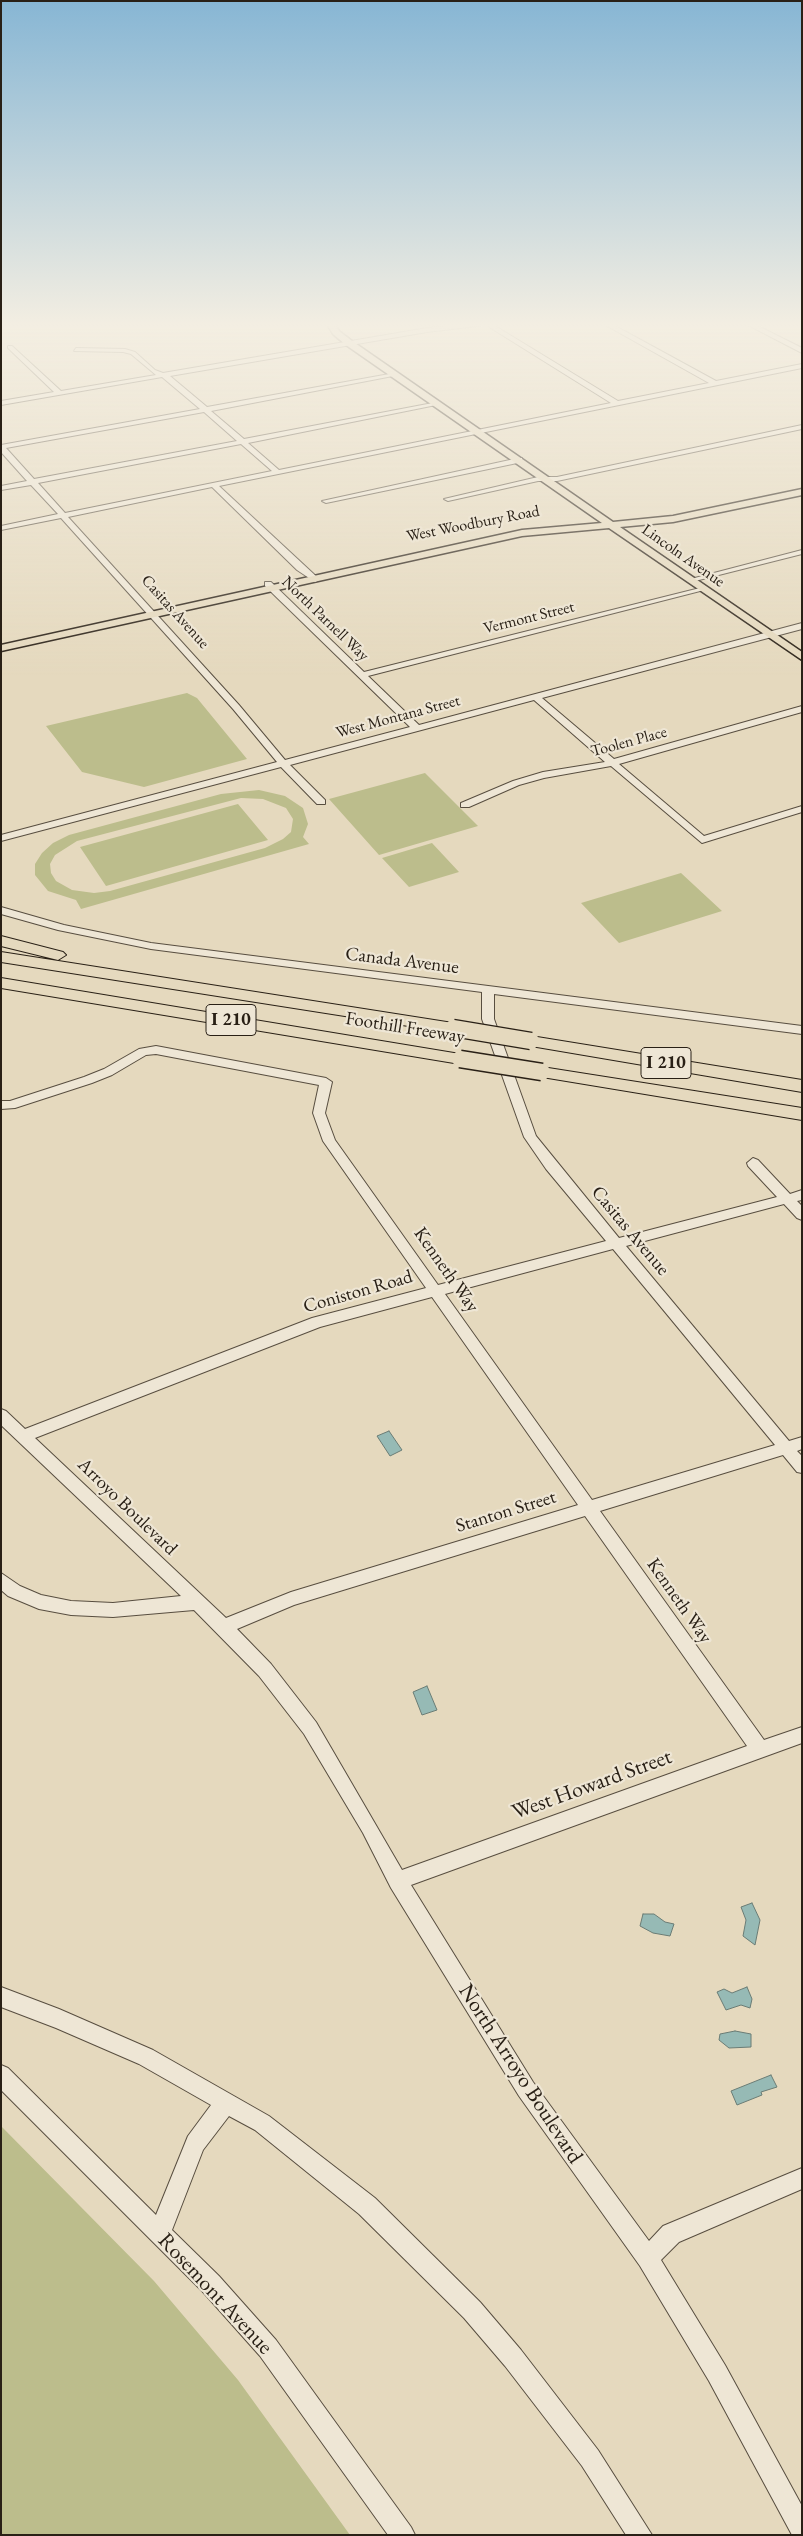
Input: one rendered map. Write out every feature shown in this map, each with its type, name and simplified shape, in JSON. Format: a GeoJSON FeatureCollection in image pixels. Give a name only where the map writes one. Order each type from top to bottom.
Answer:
{"type":"FeatureCollection","features":[{"type":"Feature","properties":{"kind":"highway"},"geometry":{"type":"LineString","coordinates":[[1,941],[178,985]]}},
{"type":"Feature","properties":{"kind":"highway","name":"Foothill Freeway"},"geometry":{"type":"LineString","coordinates":[[1,957],[453,1028],[802,1086]]}},
{"type":"Feature","properties":{"kind":"highway","name":"Foothill Freeway"},"geometry":{"type":"LineString","coordinates":[[1,983],[802,1114]]}},
{"type":"Feature","properties":{"kind":"highway"},"geometry":{"type":"LineString","coordinates":[[1,993],[138,1005]]}},
{"type":"Feature","properties":{"kind":"highway"},"geometry":{"type":"LineString","coordinates":[[763,1080],[802,1082]]}},
{"type":"Feature","properties":{"kind":"highway"},"geometry":{"type":"LineString","coordinates":[[664,1092],[802,1125]]}},
{"type":"Feature","properties":{"kind":"main road","name":"Lincoln Avenue"},"geometry":{"type":"LineString","coordinates":[[490,440],[802,657]]}},
{"type":"Feature","properties":{"kind":"main road","name":"West Woodbury Road"},"geometry":{"type":"LineString","coordinates":[[1,648],[271,586],[522,533],[692,510],[802,485]]}},
{"type":"Feature","properties":{"kind":"main road","name":"West Woodbury Road"},"geometry":{"type":"LineString","coordinates":[[608,522],[696,515],[802,492]]}},
{"type":"Feature","properties":{"kind":"street"},"geometry":{"type":"LineString","coordinates":[[1,447],[38,440]]}},
{"type":"Feature","properties":{"kind":"street"},"geometry":{"type":"LineString","coordinates":[[1,488],[251,440]]}},
{"type":"Feature","properties":{"kind":"street"},"geometry":{"type":"LineString","coordinates":[[1,528],[435,440]]}},
{"type":"Feature","properties":{"kind":"street"},"geometry":{"type":"LineString","coordinates":[[448,499],[538,479],[547,479],[737,440]]}},
{"type":"Feature","properties":{"kind":"street"},"geometry":{"type":"LineString","coordinates":[[243,442],[277,472]]}},
{"type":"Feature","properties":{"kind":"street","name":"Casitas Avenue"},"geometry":{"type":"LineString","coordinates":[[1,447],[321,802]]}},
{"type":"Feature","properties":{"kind":"street"},"geometry":{"type":"LineString","coordinates":[[326,501],[519,460]]}},
{"type":"Feature","properties":{"kind":"street"},"geometry":{"type":"LineString","coordinates":[[213,484],[312,577]]}},
{"type":"Feature","properties":{"kind":"street"},"geometry":{"type":"LineString","coordinates":[[691,580],[802,552]]}},
{"type":"Feature","properties":{"kind":"street","name":"North Parnell Way"},"geometry":{"type":"LineString","coordinates":[[271,586],[417,728]]}},
{"type":"Feature","properties":{"kind":"street","name":"Vermont Street"},"geometry":{"type":"LineString","coordinates":[[361,675],[704,589]]}},
{"type":"Feature","properties":{"kind":"street","name":"West Montana Street"},"geometry":{"type":"LineString","coordinates":[[1,838],[802,626]]}},
{"type":"Feature","properties":{"kind":"street"},"geometry":{"type":"LineString","coordinates":[[536,696],[702,840],[802,809]]}},
{"type":"Feature","properties":{"kind":"street","name":"Toolen Place"},"geometry":{"type":"LineString","coordinates":[[465,805],[516,783],[543,775],[612,762],[802,709]]}},
{"type":"Feature","properties":{"kind":"street","name":"Canada Avenue"},"geometry":{"type":"LineString","coordinates":[[1,910],[62,928],[151,946],[802,1030]]}},
{"type":"Feature","properties":{"kind":"street","name":"Casitas Avenue"},"geometry":{"type":"LineString","coordinates":[[488,990],[488,1018],[530,1137],[551,1166],[802,1467]]}},
{"type":"Feature","properties":{"kind":"street","name":"Kenneth Way"},"geometry":{"type":"LineString","coordinates":[[1,1105],[10,1105],[88,1080],[108,1072],[142,1052],[156,1050],[326,1082],[319,1113],[329,1141],[760,1750]]}},
{"type":"Feature","properties":{"kind":"street"},"geometry":{"type":"LineString","coordinates":[[753,1163],[802,1215]]}},
{"type":"Feature","properties":{"kind":"street","name":"Coniston Road"},"geometry":{"type":"LineString","coordinates":[[23,1436],[317,1322],[435,1289],[802,1195]]}},
{"type":"Feature","properties":{"kind":"street","name":"Arroyo Boulevard"},"geometry":{"type":"LineString","coordinates":[[1,1415],[224,1628]]}},
{"type":"Feature","properties":{"kind":"street","name":"Stanton Street"},"geometry":{"type":"LineString","coordinates":[[224,1628],[291,1599],[802,1443]]}},
{"type":"Feature","properties":{"kind":"street"},"geometry":{"type":"LineString","coordinates":[[1,1580],[14,1590],[39,1602],[71,1608],[122,1610],[198,1602]]}},
{"type":"Feature","properties":{"kind":"street","name":"North Arroyo Boulevard"},"geometry":{"type":"LineString","coordinates":[[224,1628],[264,1670],[310,1728],[369,1827],[398,1881],[526,2089],[648,2258],[718,2373],[802,2530]]}},
{"type":"Feature","properties":{"kind":"street","name":"West Howard Street"},"geometry":{"type":"LineString","coordinates":[[398,1881],[457,1858],[802,1735]]}},
{"type":"Feature","properties":{"kind":"street"},"geometry":{"type":"LineString","coordinates":[[1,1997],[59,2019],[146,2057],[262,2123],[367,2206],[472,2310],[513,2358],[590,2458],[640,2535]]}},
{"type":"Feature","properties":{"kind":"street","name":"Rosemont Avenue"},"geometry":{"type":"LineString","coordinates":[[1,2075],[211,2284],[268,2348],[403,2535]]}},
{"type":"Feature","properties":{"kind":"street"},"geometry":{"type":"LineString","coordinates":[[160,2233],[195,2143],[226,2103]]}},
{"type":"Feature","properties":{"kind":"street"},"geometry":{"type":"LineString","coordinates":[[648,2258],[671,2234],[802,2178]]}},
{"type":"Feature","properties":{"kind":"green space"},"geometry":{"type":"Polygon","coordinates":[[[187,693],[197,698],[247,759],[144,787],[82,772],[46,726],[187,693]]]}},
{"type":"Feature","properties":{"kind":"green space"},"geometry":{"type":"Polygon","coordinates":[[[425,773],[478,826],[379,855],[329,799],[425,773]]]}},
{"type":"Feature","properties":{"kind":"green space"},"geometry":{"type":"Polygon","coordinates":[[[259,790],[285,796],[303,808],[308,824],[303,837],[309,844],[81,909],[76,900],[48,891],[35,875],[35,864],[42,853],[53,843],[69,835],[221,794],[259,790]],[[241,798],[77,841],[55,855],[50,864],[51,873],[56,881],[72,890],[94,893],[110,891],[265,848],[283,839],[291,832],[293,819],[286,808],[263,799],[241,798]]]}},
{"type":"Feature","properties":{"kind":"green space"},"geometry":{"type":"Polygon","coordinates":[[[238,804],[268,840],[106,886],[80,847],[238,804]]]}},
{"type":"Feature","properties":{"kind":"green space"},"geometry":{"type":"Polygon","coordinates":[[[432,843],[459,872],[409,887],[382,858],[432,843]]]}},
{"type":"Feature","properties":{"kind":"green space"},"geometry":{"type":"Polygon","coordinates":[[[681,873],[722,911],[619,943],[581,903],[681,873]]]}},
{"type":"Feature","properties":{"kind":"green space"},"geometry":{"type":"Polygon","coordinates":[[[1,2126],[154,2281],[238,2380],[350,2535],[1,2535],[1,2126]]]}},
{"type":"Feature","properties":{"kind":"water"},"geometry":{"type":"Polygon","coordinates":[[[389,1431],[402,1450],[390,1456],[377,1436],[389,1431]]]}},
{"type":"Feature","properties":{"kind":"water"},"geometry":{"type":"Polygon","coordinates":[[[427,1686],[437,1710],[422,1715],[413,1692],[427,1686]]]}},
{"type":"Feature","properties":{"kind":"water"},"geometry":{"type":"Polygon","coordinates":[[[752,1903],[760,1920],[755,1945],[743,1936],[746,1920],[741,1907],[752,1903]]]}},
{"type":"Feature","properties":{"kind":"water"},"geometry":{"type":"Polygon","coordinates":[[[643,1914],[654,1914],[665,1922],[674,1924],[670,1936],[653,1933],[640,1926],[643,1914]]]}},
{"type":"Feature","properties":{"kind":"water"},"geometry":{"type":"Polygon","coordinates":[[[747,1987],[752,1999],[750,2008],[741,2005],[726,2010],[717,1992],[724,1989],[732,1993],[747,1987]]]}},
{"type":"Feature","properties":{"kind":"water"},"geometry":{"type":"Polygon","coordinates":[[[735,2031],[751,2034],[751,2047],[729,2048],[719,2040],[720,2034],[735,2031]]]}},
{"type":"Feature","properties":{"kind":"water"},"geometry":{"type":"Polygon","coordinates":[[[771,2075],[777,2087],[761,2092],[762,2095],[737,2105],[731,2091],[771,2075]]]}}]}
